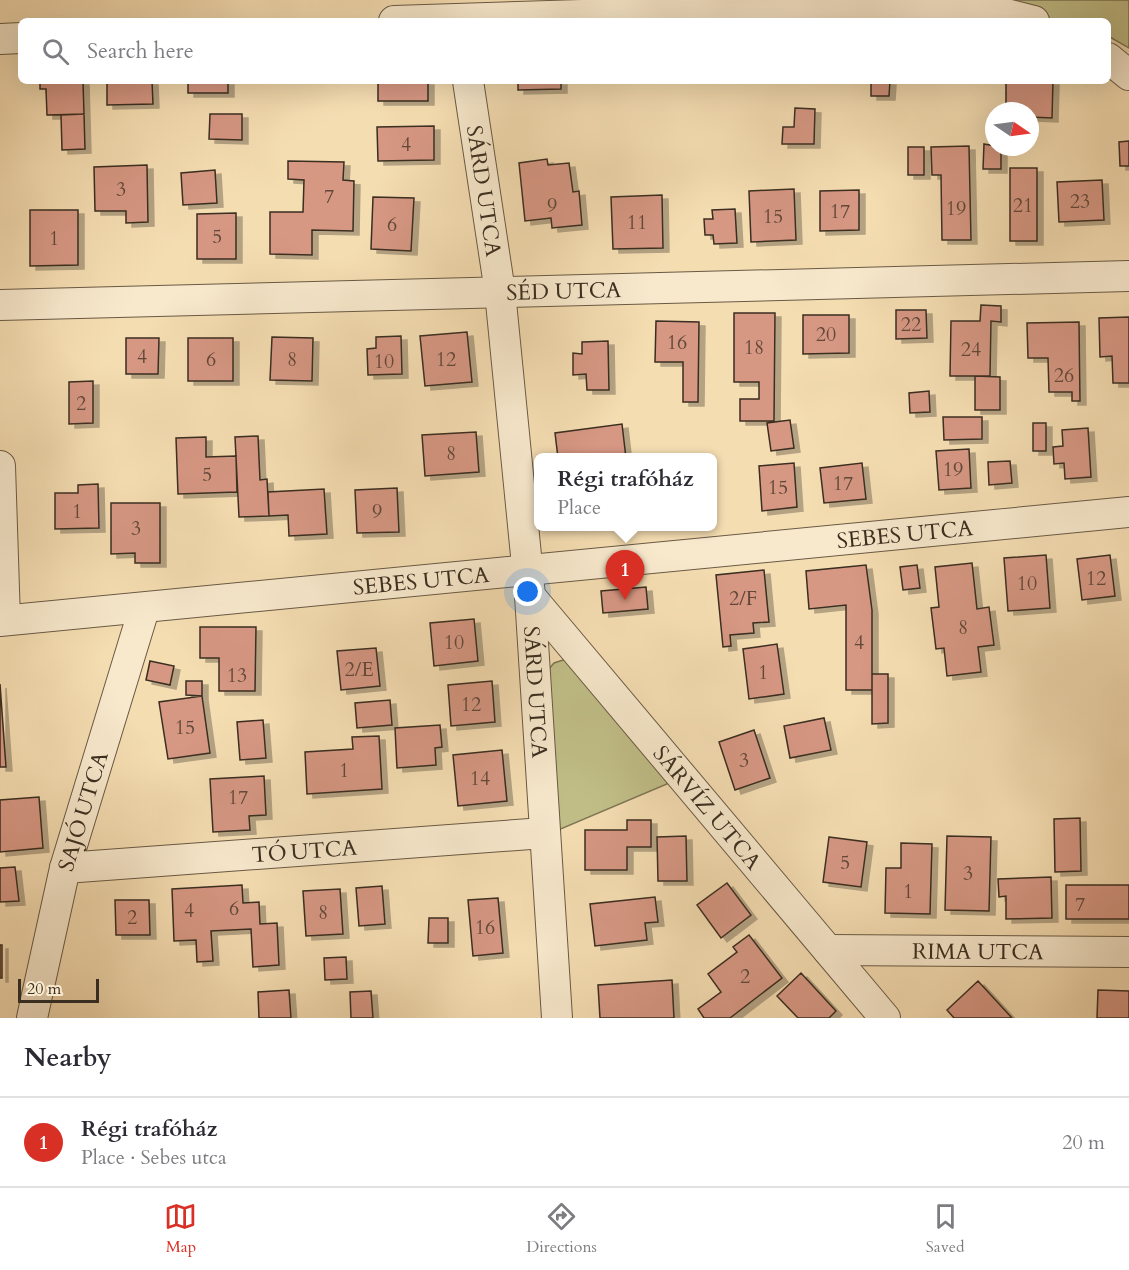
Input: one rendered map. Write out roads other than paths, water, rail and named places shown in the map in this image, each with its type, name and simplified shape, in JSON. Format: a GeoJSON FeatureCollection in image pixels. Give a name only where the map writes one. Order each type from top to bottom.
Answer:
{"type":"FeatureCollection","features":[{"type":"Feature","properties":{"kind":"street"},"geometry":{"type":"LineString","coordinates":[[418,18],[458,13],[926,4],[974,6],[1022,18]]}},
{"type":"Feature","properties":{"kind":"street"},"geometry":{"type":"LineString","coordinates":[[0,39],[18,38]]}},
{"type":"Feature","properties":{"kind":"street"},"geometry":{"type":"LineString","coordinates":[[1111,60],[1129,75]]}},
{"type":"Feature","properties":{"kind":"street","name":"SÁRD UTCA"},"geometry":{"type":"LineString","coordinates":[[468,84],[500,292],[529,583],[557,1018]]}},
{"type":"Feature","properties":{"kind":"street","name":"SÉD UTCA"},"geometry":{"type":"LineString","coordinates":[[0,304],[1129,276]]}},
{"type":"Feature","properties":{"kind":"street"},"geometry":{"type":"LineString","coordinates":[[0,466],[3,620]]}},
{"type":"Feature","properties":{"kind":"street","name":"SEBES UTCA"},"geometry":{"type":"LineString","coordinates":[[3,620],[529,583],[1129,512]]}},
{"type":"Feature","properties":{"kind":"street","name":"SÁRVÍZ UTCA"},"geometry":{"type":"LineString","coordinates":[[529,583],[885,1018]]}},
{"type":"Feature","properties":{"kind":"street","name":"SAJÓ UTCA"},"geometry":{"type":"LineString","coordinates":[[32,1018],[65,868],[144,609]]}},
{"type":"Feature","properties":{"kind":"street","name":"TÓ UTCA"},"geometry":{"type":"LineString","coordinates":[[65,868],[544,833]]}},
{"type":"Feature","properties":{"kind":"street","name":"RIMA UTCA"},"geometry":{"type":"LineString","coordinates":[[828,950],[1129,952]]}},
{"type":"Feature","properties":{"kind":"place","name":"Régi trafóház"},"geometry":{"type":"Point","coordinates":[625,600]}}]}
